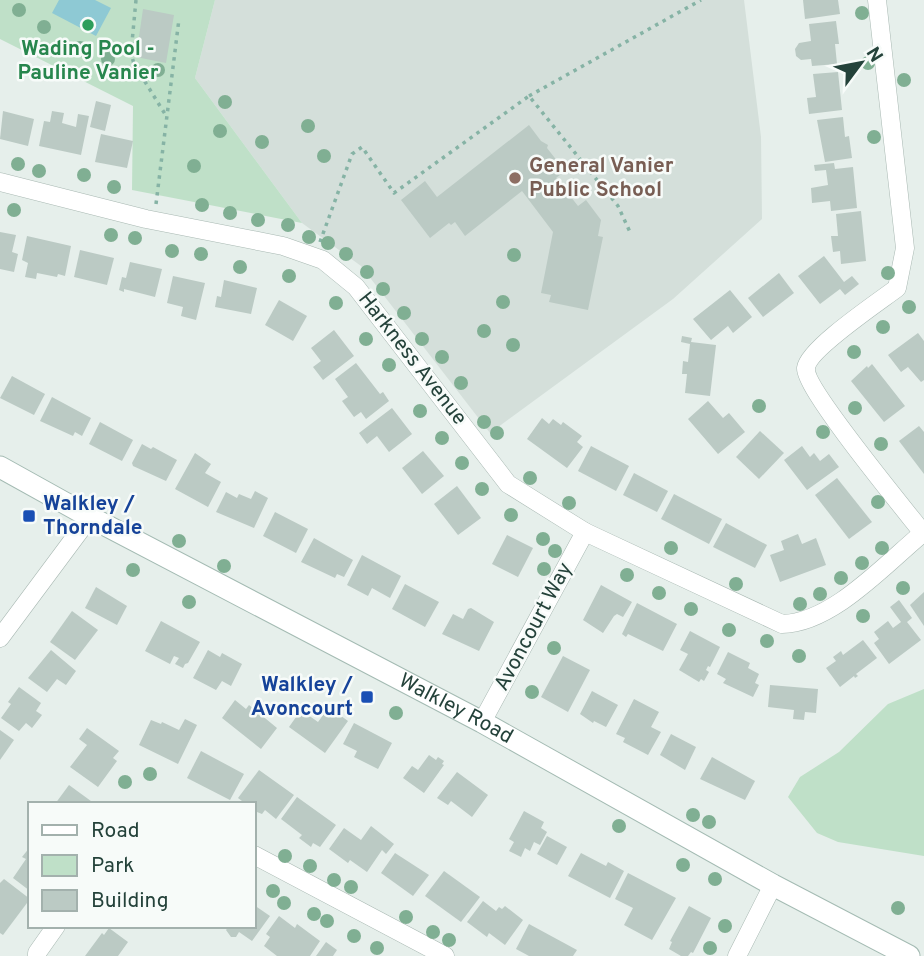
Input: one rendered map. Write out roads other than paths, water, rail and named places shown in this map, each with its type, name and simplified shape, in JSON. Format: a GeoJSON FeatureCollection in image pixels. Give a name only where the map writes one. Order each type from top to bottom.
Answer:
{"type":"FeatureCollection","features":[{"type":"Feature","properties":{"kind":"main road","name":"Walkley Road"},"geometry":{"type":"LineString","coordinates":[[0,467],[90,517],[482,722],[773,885],[909,956]]}},
{"type":"Feature","properties":{"kind":"street"},"geometry":{"type":"LineString","coordinates":[[877,0],[905,248],[900,274],[897,288],[814,352],[806,367],[807,376],[828,410],[923,532]]}},
{"type":"Feature","properties":{"kind":"street","name":"Harkness Avenue"},"geometry":{"type":"LineString","coordinates":[[0,182],[154,220],[283,246],[324,260],[356,287],[508,484],[585,532],[782,624],[814,619],[832,608],[923,532]]}},
{"type":"Feature","properties":{"kind":"street"},"geometry":{"type":"LineString","coordinates":[[0,638],[90,517]]}},
{"type":"Feature","properties":{"kind":"street","name":"Avoncourt Way"},"geometry":{"type":"LineString","coordinates":[[482,722],[585,532]]}},
{"type":"Feature","properties":{"kind":"street"},"geometry":{"type":"LineString","coordinates":[[256,856],[445,956]]}},
{"type":"Feature","properties":{"kind":"street"},"geometry":{"type":"LineString","coordinates":[[737,956],[773,885]]}},
{"type":"Feature","properties":{"kind":"street"},"geometry":{"type":"LineString","coordinates":[[37,956],[56,928]]}},
{"type":"Feature","properties":{"kind":"water","name":"Wading Pool - Pauline Vanier"},"geometry":{"type":"Polygon","coordinates":[[[59,0],[95,0],[111,8],[96,36],[52,13],[59,0]]]}},
{"type":"Feature","properties":{"kind":"place","name":"Wading Pool - Pauline Vanier"},"geometry":{"type":"Point","coordinates":[88,25]}},
{"type":"Feature","properties":{"kind":"place","name":"General Vanier Public School"},"geometry":{"type":"Point","coordinates":[515,178]}},
{"type":"Feature","properties":{"kind":"place","name":"Walkley / Thorndale"},"geometry":{"type":"Point","coordinates":[29,516]}},
{"type":"Feature","properties":{"kind":"place","name":"Walkley / Avoncourt"},"geometry":{"type":"Point","coordinates":[367,697]}}]}
